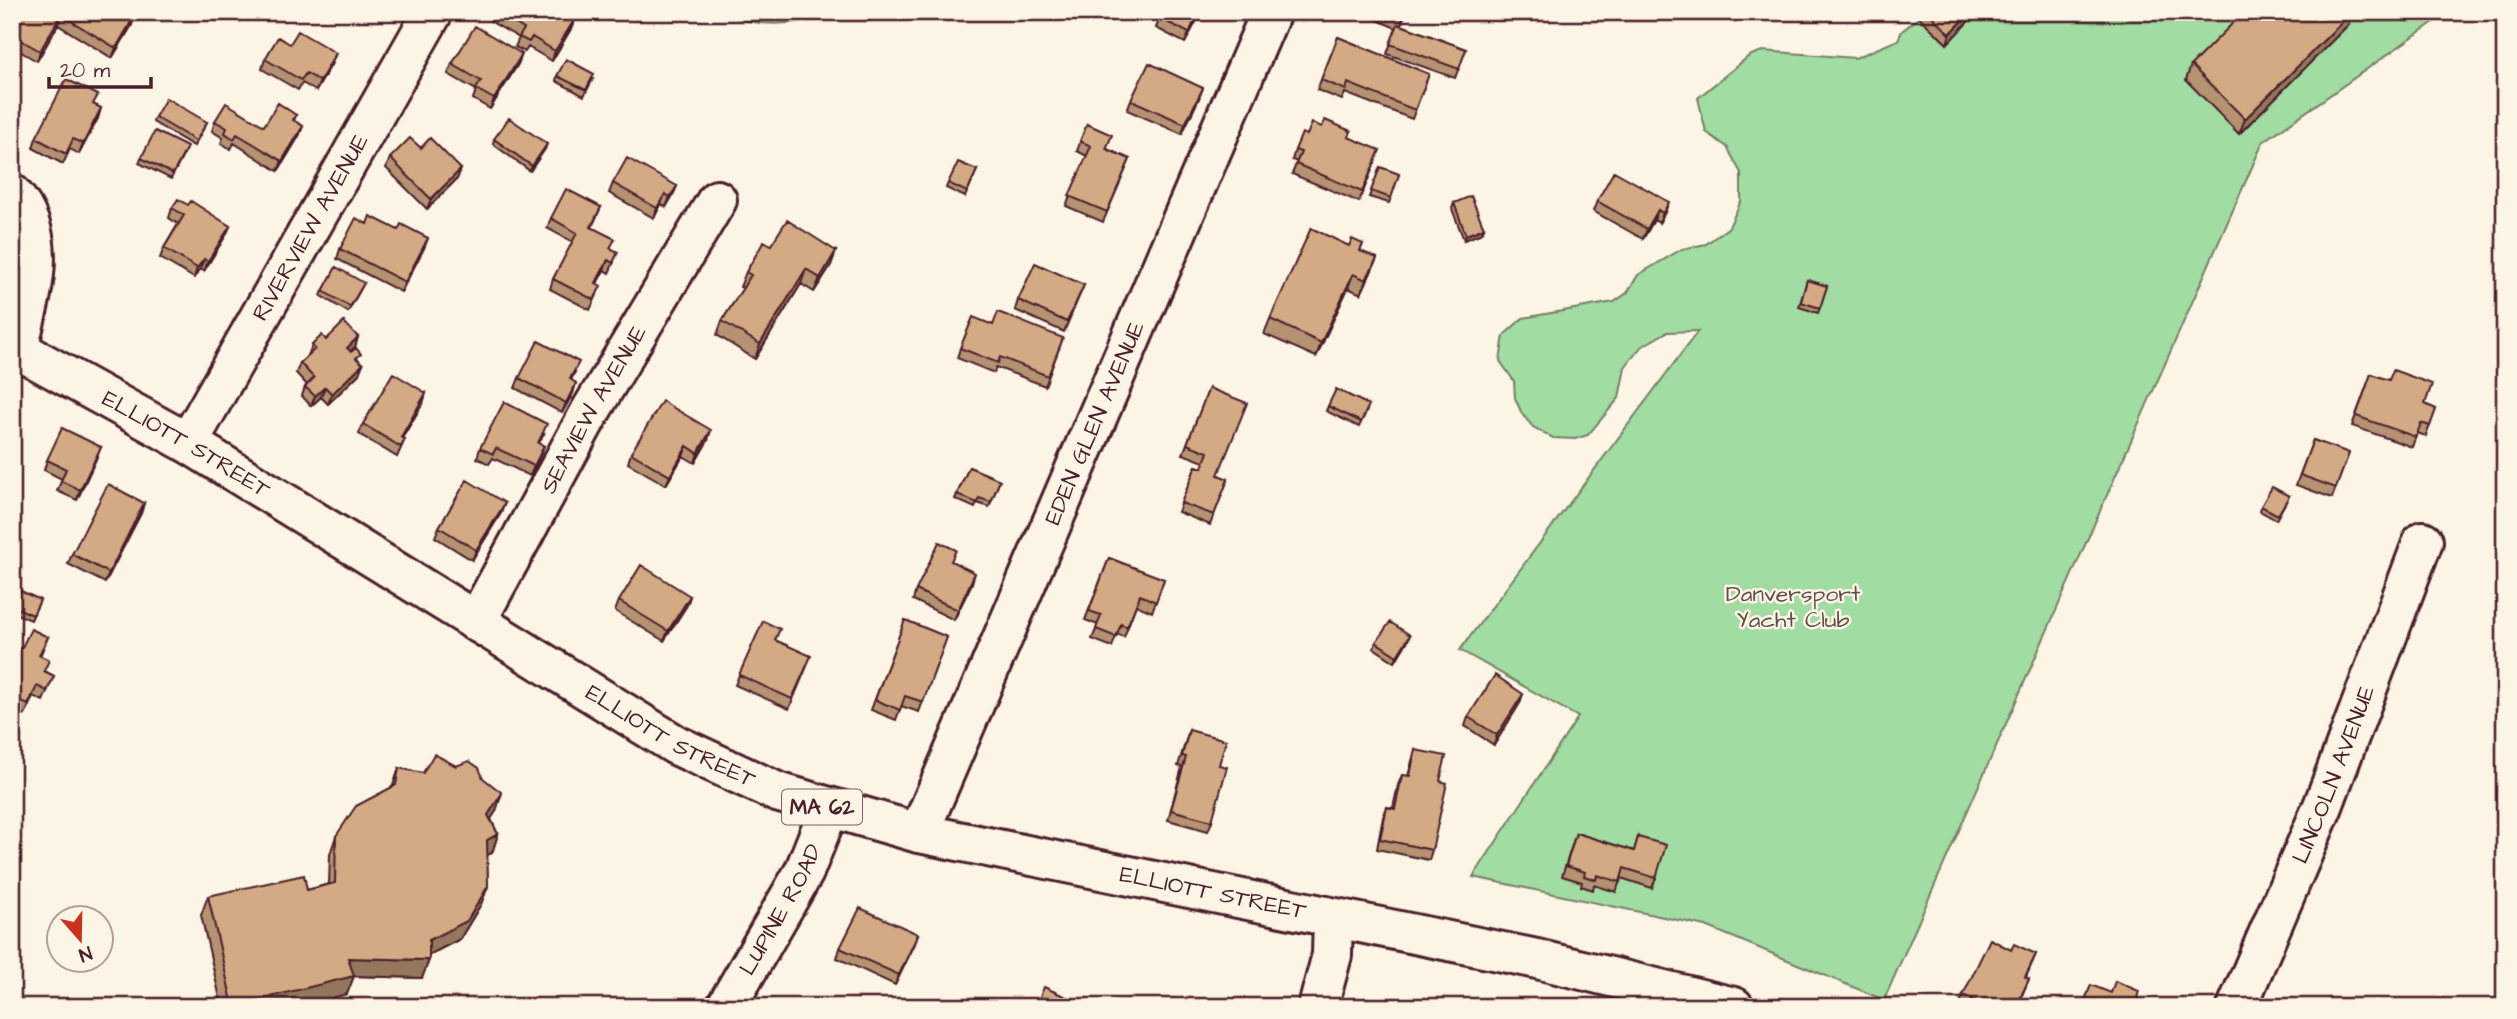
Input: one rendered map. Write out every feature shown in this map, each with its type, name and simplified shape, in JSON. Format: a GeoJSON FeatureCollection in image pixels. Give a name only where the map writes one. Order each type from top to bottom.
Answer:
{"type":"FeatureCollection","features":[{"type":"Feature","properties":{"kind":"street","name":"RIVERVIEW AVENUE"},"geometry":{"type":"LineString","coordinates":[[188,443],[433,12]]}},
{"type":"Feature","properties":{"kind":"street","name":"EDEN GLEN AVENUE"},"geometry":{"type":"LineString","coordinates":[[919,833],[1271,12]]}},
{"type":"Feature","properties":{"kind":"street"},"geometry":{"type":"LineString","coordinates":[[12,194],[31,225],[37,266],[15,347]]}},
{"type":"Feature","properties":{"kind":"street","name":"SEAVIEW AVENUE"},"geometry":{"type":"LineString","coordinates":[[476,622],[590,412],[717,200]]}},
{"type":"Feature","properties":{"kind":"street","name":"ELLIOTT STREET"},"geometry":{"type":"LineString","coordinates":[[15,347],[188,443],[676,745],[777,792],[919,833],[1537,959],[1734,1007]]}},
{"type":"Feature","properties":{"kind":"street","name":"LINCOLN AVENUE"},"geometry":{"type":"LineString","coordinates":[[2238,1007],[2323,806],[2423,541]]}},
{"type":"Feature","properties":{"kind":"street","name":"LUPINE ROAD"},"geometry":{"type":"LineString","coordinates":[[726,1007],[804,872],[829,809]]}},
{"type":"Feature","properties":{"kind":"street"},"geometry":{"type":"LineString","coordinates":[[1318,1007],[1331,961],[1333,918]]}},
{"type":"Feature","properties":{"kind":"green space"},"geometry":{"type":"Polygon","coordinates":[[[722,12],[829,12],[802,21],[776,24],[749,21],[722,12]]]}},
{"type":"Feature","properties":{"kind":"green space","name":"Danversport Yacht Club"},"geometry":{"type":"Polygon","coordinates":[[[1926,12],[2448,12],[2263,142],[1884,1000],[1706,926],[1473,877],[1578,717],[1460,650],[1698,331],[1667,332],[1641,347],[1625,367],[1619,398],[1588,435],[1575,439],[1553,438],[1533,427],[1522,414],[1515,398],[1514,381],[1500,361],[1504,335],[1523,318],[1614,302],[1627,293],[1638,275],[1682,249],[1706,244],[1729,227],[1741,201],[1741,173],[1727,147],[1706,132],[1698,98],[1749,56],[1762,51],[1855,58],[1898,40],[1902,31],[1926,12]]]}},
{"type":"Feature","properties":{"kind":"building"},"geometry":{"type":"Polygon","coordinates":[[[24,12],[131,12],[135,15],[116,48],[61,15],[40,51],[12,35],[24,12]]]}},
{"type":"Feature","properties":{"kind":"building"},"geometry":{"type":"Polygon","coordinates":[[[495,12],[568,12],[576,17],[555,51],[532,37],[529,42],[519,37],[524,29],[495,12]]]}},
{"type":"Feature","properties":{"kind":"building"},"geometry":{"type":"Polygon","coordinates":[[[1162,12],[1199,12],[1189,33],[1159,18],[1162,12]]]}},
{"type":"Feature","properties":{"kind":"building"},"geometry":{"type":"Polygon","coordinates":[[[1387,12],[1405,12],[1403,19],[1387,12]]]}},
{"type":"Feature","properties":{"kind":"building"},"geometry":{"type":"Polygon","coordinates":[[[1928,12],[1971,12],[1950,34],[1928,12]]]}},
{"type":"Feature","properties":{"kind":"building"},"geometry":{"type":"Polygon","coordinates":[[[2244,12],[2352,12],[2245,119],[2191,65],[2244,12]]]}},
{"type":"Feature","properties":{"kind":"building"},"geometry":{"type":"Polygon","coordinates":[[[1398,24],[1466,49],[1459,69],[1390,44],[1398,24]]]}},
{"type":"Feature","properties":{"kind":"building"},"geometry":{"type":"Polygon","coordinates":[[[475,26],[522,54],[494,99],[476,89],[481,81],[452,64],[475,26]]]}},
{"type":"Feature","properties":{"kind":"building"},"geometry":{"type":"Polygon","coordinates":[[[298,31],[336,53],[320,81],[306,73],[301,80],[265,59],[278,37],[290,44],[298,31]]]}},
{"type":"Feature","properties":{"kind":"building"},"geometry":{"type":"Polygon","coordinates":[[[1338,37],[1429,74],[1415,110],[1348,83],[1346,90],[1321,80],[1338,37]]]}},
{"type":"Feature","properties":{"kind":"building"},"geometry":{"type":"Polygon","coordinates":[[[566,59],[594,74],[586,90],[557,76],[566,59]]]}},
{"type":"Feature","properties":{"kind":"building"},"geometry":{"type":"Polygon","coordinates":[[[1149,63],[1203,88],[1185,124],[1131,100],[1149,63]]]}},
{"type":"Feature","properties":{"kind":"building"},"geometry":{"type":"Polygon","coordinates":[[[66,79],[98,95],[93,104],[101,108],[83,144],[73,139],[66,154],[36,138],[66,79]]]}},
{"type":"Feature","properties":{"kind":"building"},"geometry":{"type":"Polygon","coordinates":[[[166,98],[207,122],[196,141],[155,117],[166,98]]]}},
{"type":"Feature","properties":{"kind":"building"},"geometry":{"type":"Polygon","coordinates":[[[226,103],[264,126],[278,103],[296,115],[293,120],[303,126],[282,161],[237,134],[234,139],[225,133],[227,128],[215,121],[226,103]]]}},
{"type":"Feature","properties":{"kind":"building"},"geometry":{"type":"Polygon","coordinates":[[[509,118],[547,144],[532,166],[494,139],[509,118]]]}},
{"type":"Feature","properties":{"kind":"building"},"geometry":{"type":"Polygon","coordinates":[[[1325,120],[1351,131],[1348,137],[1380,150],[1362,192],[1296,164],[1301,152],[1295,150],[1302,133],[1307,135],[1312,123],[1322,127],[1325,120]]]}},
{"type":"Feature","properties":{"kind":"building"},"geometry":{"type":"Polygon","coordinates":[[[1087,124],[1112,135],[1106,149],[1130,159],[1107,212],[1069,196],[1091,146],[1080,141],[1087,124]]]}},
{"type":"Feature","properties":{"kind":"building"},"geometry":{"type":"Polygon","coordinates":[[[155,131],[187,147],[173,174],[141,158],[155,131]]]}},
{"type":"Feature","properties":{"kind":"building"},"geometry":{"type":"Polygon","coordinates":[[[410,138],[421,148],[430,138],[461,169],[431,199],[390,158],[410,138]]]}},
{"type":"Feature","properties":{"kind":"building"},"geometry":{"type":"Polygon","coordinates":[[[627,158],[677,186],[670,197],[665,194],[657,208],[613,183],[627,158]]]}},
{"type":"Feature","properties":{"kind":"building"},"geometry":{"type":"Polygon","coordinates":[[[958,162],[977,170],[967,192],[948,183],[958,162]]]}},
{"type":"Feature","properties":{"kind":"building"},"geometry":{"type":"Polygon","coordinates":[[[1380,167],[1399,174],[1391,198],[1371,191],[1380,167]]]}},
{"type":"Feature","properties":{"kind":"building"},"geometry":{"type":"Polygon","coordinates":[[[1614,171],[1669,202],[1663,213],[1658,210],[1647,229],[1597,201],[1614,171]]]}},
{"type":"Feature","properties":{"kind":"building"},"geometry":{"type":"Polygon","coordinates":[[[566,189],[601,207],[591,227],[615,239],[610,248],[618,252],[613,263],[608,260],[596,283],[601,286],[594,300],[553,279],[577,233],[551,218],[566,189]]]}},
{"type":"Feature","properties":{"kind":"building"},"geometry":{"type":"Polygon","coordinates":[[[1471,196],[1484,228],[1466,235],[1454,203],[1471,196]]]}},
{"type":"Feature","properties":{"kind":"building"},"geometry":{"type":"Polygon","coordinates":[[[178,199],[188,205],[191,201],[230,226],[208,261],[204,259],[197,268],[164,248],[184,215],[172,208],[178,199]]]}},
{"type":"Feature","properties":{"kind":"building"},"geometry":{"type":"Polygon","coordinates":[[[370,216],[398,230],[401,224],[428,238],[405,282],[340,249],[356,218],[367,224],[370,216]]]}},
{"type":"Feature","properties":{"kind":"building"},"geometry":{"type":"Polygon","coordinates":[[[787,220],[836,251],[820,278],[806,269],[760,344],[722,321],[751,275],[746,272],[764,241],[771,245],[787,220]]]}},
{"type":"Feature","properties":{"kind":"building"},"geometry":{"type":"Polygon","coordinates":[[[1311,228],[1349,246],[1352,239],[1363,244],[1360,251],[1377,258],[1366,280],[1353,274],[1321,343],[1270,319],[1311,228]]]}},
{"type":"Feature","properties":{"kind":"building"},"geometry":{"type":"Polygon","coordinates":[[[1035,263],[1084,285],[1067,322],[1018,300],[1035,263]]]}},
{"type":"Feature","properties":{"kind":"building"},"geometry":{"type":"Polygon","coordinates":[[[336,267],[364,283],[350,307],[323,291],[336,267]]]}},
{"type":"Feature","properties":{"kind":"building"},"geometry":{"type":"Polygon","coordinates":[[[1807,280],[1827,286],[1820,308],[1801,302],[1807,280]]]}},
{"type":"Feature","properties":{"kind":"building"},"geometry":{"type":"Polygon","coordinates":[[[998,312],[1063,338],[1048,376],[1000,357],[998,363],[960,348],[973,317],[993,325],[998,312]]]}},
{"type":"Feature","properties":{"kind":"building"},"geometry":{"type":"Polygon","coordinates":[[[344,322],[358,337],[347,348],[351,352],[356,348],[361,354],[356,358],[363,364],[332,394],[325,387],[315,396],[305,387],[314,378],[300,363],[315,349],[312,345],[322,335],[326,340],[344,322]]]}},
{"type":"Feature","properties":{"kind":"building"},"geometry":{"type":"Polygon","coordinates":[[[538,341],[579,362],[570,379],[576,383],[566,403],[519,378],[538,341]]]}},
{"type":"Feature","properties":{"kind":"building"},"geometry":{"type":"Polygon","coordinates":[[[2393,370],[2432,384],[2425,404],[2436,409],[2430,426],[2421,423],[2416,437],[2356,416],[2371,374],[2389,380],[2393,370]]]}},
{"type":"Feature","properties":{"kind":"building"},"geometry":{"type":"Polygon","coordinates":[[[393,373],[426,393],[401,437],[405,439],[401,447],[363,424],[393,373]]]}},
{"type":"Feature","properties":{"kind":"building"},"geometry":{"type":"Polygon","coordinates":[[[1209,388],[1247,403],[1218,475],[1228,479],[1214,515],[1181,503],[1196,466],[1202,468],[1208,452],[1187,444],[1209,388]]]}},
{"type":"Feature","properties":{"kind":"building"},"geometry":{"type":"Polygon","coordinates":[[[1336,389],[1369,405],[1361,422],[1328,406],[1336,389]]]}},
{"type":"Feature","properties":{"kind":"building"},"geometry":{"type":"Polygon","coordinates":[[[662,401],[711,430],[698,453],[687,446],[670,476],[631,453],[662,401]]]}},
{"type":"Feature","properties":{"kind":"building"},"geometry":{"type":"Polygon","coordinates":[[[504,402],[547,424],[538,443],[544,446],[534,466],[496,448],[493,454],[480,448],[504,402]]]}},
{"type":"Feature","properties":{"kind":"building"},"geometry":{"type":"Polygon","coordinates":[[[62,428],[101,447],[80,490],[61,481],[66,469],[47,460],[62,428]]]}},
{"type":"Feature","properties":{"kind":"building"},"geometry":{"type":"Polygon","coordinates":[[[2313,440],[2349,453],[2336,488],[2300,475],[2313,440]]]}},
{"type":"Feature","properties":{"kind":"building"},"geometry":{"type":"Polygon","coordinates":[[[969,467],[1000,480],[991,502],[979,498],[977,503],[957,494],[969,467]]]}},
{"type":"Feature","properties":{"kind":"building"},"geometry":{"type":"Polygon","coordinates":[[[467,480],[505,503],[476,550],[439,527],[467,480]]]}},
{"type":"Feature","properties":{"kind":"building"},"geometry":{"type":"Polygon","coordinates":[[[108,484],[144,503],[109,573],[72,554],[108,484]]]}},
{"type":"Feature","properties":{"kind":"building"},"geometry":{"type":"Polygon","coordinates":[[[2272,487],[2289,496],[2278,515],[2261,506],[2272,487]]]}},
{"type":"Feature","properties":{"kind":"building"},"geometry":{"type":"Polygon","coordinates":[[[939,542],[956,550],[951,561],[975,573],[958,610],[916,590],[939,542]]]}},
{"type":"Feature","properties":{"kind":"building"},"geometry":{"type":"Polygon","coordinates":[[[1109,558],[1164,579],[1156,602],[1140,595],[1127,627],[1121,624],[1116,637],[1096,629],[1101,615],[1089,611],[1109,558]]]}},
{"type":"Feature","properties":{"kind":"building"},"geometry":{"type":"Polygon","coordinates":[[[641,565],[690,596],[668,631],[619,601],[641,565]]]}},
{"type":"Feature","properties":{"kind":"building"},"geometry":{"type":"Polygon","coordinates":[[[12,587],[40,600],[33,615],[12,606],[12,587]]]}},
{"type":"Feature","properties":{"kind":"building"},"geometry":{"type":"Polygon","coordinates":[[[905,620],[947,637],[923,702],[905,696],[900,710],[875,700],[905,620]]]}},
{"type":"Feature","properties":{"kind":"building"},"geometry":{"type":"Polygon","coordinates":[[[763,621],[780,629],[775,640],[811,656],[792,699],[739,675],[763,621]]]}},
{"type":"Feature","properties":{"kind":"building"},"geometry":{"type":"Polygon","coordinates":[[[1390,622],[1410,635],[1397,656],[1376,642],[1390,622]]]}},
{"type":"Feature","properties":{"kind":"building"},"geometry":{"type":"Polygon","coordinates":[[[31,629],[48,637],[39,655],[49,660],[44,671],[54,676],[47,691],[37,686],[28,705],[12,697],[12,645],[21,649],[31,629]]]}},
{"type":"Feature","properties":{"kind":"building"},"geometry":{"type":"Polygon","coordinates":[[[1495,675],[1523,694],[1497,735],[1468,717],[1495,675]]]}},
{"type":"Feature","properties":{"kind":"building"},"geometry":{"type":"Polygon","coordinates":[[[1189,730],[1226,740],[1219,765],[1227,767],[1212,821],[1171,810],[1186,757],[1182,756],[1189,730]]]}},
{"type":"Feature","properties":{"kind":"building"},"geometry":{"type":"Polygon","coordinates":[[[1415,750],[1446,756],[1440,781],[1447,783],[1432,850],[1380,839],[1387,807],[1395,809],[1402,775],[1410,776],[1415,750]]]}},
{"type":"Feature","properties":{"kind":"building"},"geometry":{"type":"Polygon","coordinates":[[[434,754],[456,766],[469,761],[479,768],[483,778],[502,793],[488,815],[498,834],[487,840],[488,886],[467,921],[429,940],[429,960],[348,958],[354,976],[233,1006],[208,896],[304,875],[307,890],[335,883],[336,836],[356,806],[396,785],[399,768],[423,773],[434,754]]]}},
{"type":"Feature","properties":{"kind":"building"},"geometry":{"type":"Polygon","coordinates":[[[1576,833],[1634,851],[1638,837],[1666,845],[1656,878],[1624,868],[1620,882],[1597,875],[1596,880],[1584,876],[1585,872],[1566,866],[1576,833]]]}},
{"type":"Feature","properties":{"kind":"building"},"geometry":{"type":"Polygon","coordinates":[[[860,908],[918,934],[899,975],[840,948],[860,908]]]}},
{"type":"Feature","properties":{"kind":"building"},"geometry":{"type":"Polygon","coordinates":[[[1990,939],[2011,950],[2014,944],[2036,954],[2025,977],[2029,979],[2016,1007],[1989,1007],[1963,995],[1990,939]]]}},
{"type":"Feature","properties":{"kind":"building"},"geometry":{"type":"Polygon","coordinates":[[[2115,981],[2139,991],[2137,998],[2158,1007],[2082,1007],[2091,985],[2111,993],[2115,981]]]}},
{"type":"Feature","properties":{"kind":"building"},"geometry":{"type":"Polygon","coordinates":[[[1044,987],[1086,1006],[1086,1007],[1036,1007],[1044,987]]]}}]}
